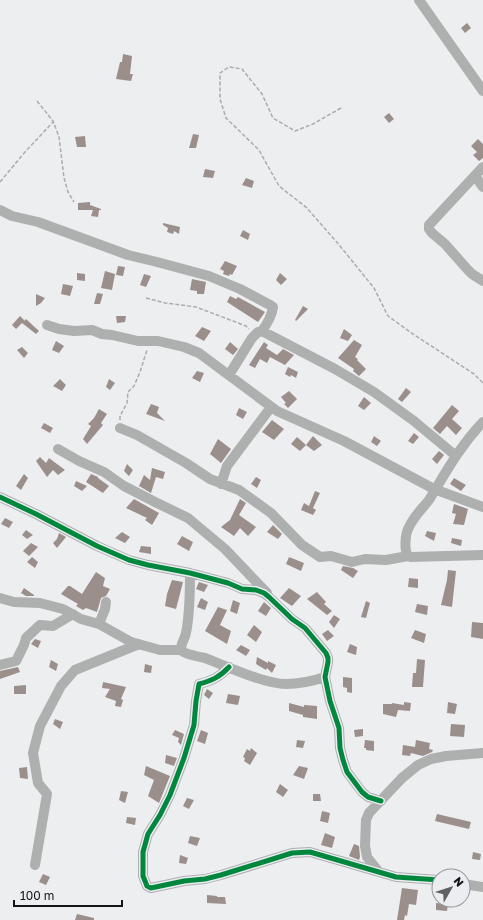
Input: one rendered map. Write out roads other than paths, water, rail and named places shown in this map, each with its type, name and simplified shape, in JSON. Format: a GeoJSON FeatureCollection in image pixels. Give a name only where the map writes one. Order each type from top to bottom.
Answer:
{"type":"FeatureCollection","features":[{"type":"Feature","properties":{"kind":"street"},"geometry":{"type":"LineString","coordinates":[[419,0],[483,91]]}},
{"type":"Feature","properties":{"kind":"street"},"geometry":{"type":"LineString","coordinates":[[483,167],[429,225],[430,229],[472,274],[483,280]]}},
{"type":"Feature","properties":{"kind":"street"},"geometry":{"type":"LineString","coordinates":[[476,176],[483,187]]}},
{"type":"Feature","properties":{"kind":"street"},"geometry":{"type":"LineString","coordinates":[[0,210],[12,216],[38,222],[128,255],[209,276],[240,289],[273,307],[273,311],[259,333],[229,375]]}},
{"type":"Feature","properties":{"kind":"street"},"geometry":{"type":"LineString","coordinates":[[47,326],[74,331],[92,330],[102,334],[138,341],[158,341],[184,346],[199,353],[271,407],[287,416],[344,441],[434,488],[483,507]]}},
{"type":"Feature","properties":{"kind":"street"},"geometry":{"type":"LineString","coordinates":[[259,333],[270,334],[374,392],[414,421],[456,456]]}},
{"type":"Feature","properties":{"kind":"street"},"geometry":{"type":"LineString","coordinates":[[221,484],[227,466],[271,407]]}},
{"type":"Feature","properties":{"kind":"street"},"geometry":{"type":"LineString","coordinates":[[408,556],[406,553],[406,547],[408,528],[414,517],[429,499],[434,488],[467,440],[483,422]]}},
{"type":"Feature","properties":{"kind":"street"},"geometry":{"type":"LineString","coordinates":[[120,428],[137,435],[186,463],[210,479],[239,490],[272,512],[302,545],[320,557],[331,556],[352,562],[365,559],[386,560],[408,556],[483,554]]}},
{"type":"Feature","properties":{"kind":"street"},"geometry":{"type":"LineString","coordinates":[[58,449],[79,461],[104,472],[130,489],[188,518],[225,549],[273,601]]}},
{"type":"Feature","properties":{"kind":"street"},"geometry":{"type":"LineString","coordinates":[[0,497],[97,546],[129,560],[190,573],[228,583],[242,589],[256,590],[264,593],[305,628],[326,653],[328,662],[325,677],[330,701],[339,728],[340,748],[347,772],[362,792],[368,797],[381,801]]}},
{"type":"Feature","properties":{"kind":"street"},"geometry":{"type":"LineString","coordinates":[[182,650],[181,647],[185,637],[188,620],[190,573]]}},
{"type":"Feature","properties":{"kind":"street"},"geometry":{"type":"LineString","coordinates":[[0,598],[14,602],[40,603],[63,609],[81,619],[99,624],[131,642],[160,650],[182,650],[185,653],[196,655],[256,677],[286,684],[314,681],[325,677]]}},
{"type":"Feature","properties":{"kind":"street"},"geometry":{"type":"LineString","coordinates":[[99,624],[106,602]]}},
{"type":"Feature","properties":{"kind":"street"},"geometry":{"type":"LineString","coordinates":[[0,665],[16,661],[26,638],[40,625],[53,626],[73,614]]}},
{"type":"Feature","properties":{"kind":"street"},"geometry":{"type":"LineString","coordinates":[[35,865],[47,794],[38,784],[33,753],[40,726],[61,686],[75,670],[139,644]]}},
{"type":"Feature","properties":{"kind":"street"},"geometry":{"type":"LineString","coordinates":[[229,667],[212,681],[199,684],[194,725],[184,758],[170,795],[148,834],[143,852],[143,876],[147,886],[151,888],[184,881],[210,878],[292,853],[310,852],[396,877],[431,879]]}},
{"type":"Feature","properties":{"kind":"street"},"geometry":{"type":"LineString","coordinates":[[379,872],[367,858],[364,829],[369,813],[402,778],[418,765],[431,759],[446,756],[483,753]]}},
{"type":"Feature","properties":{"kind":"street"},"geometry":{"type":"LineString","coordinates":[[471,885],[483,887]]}}]}
